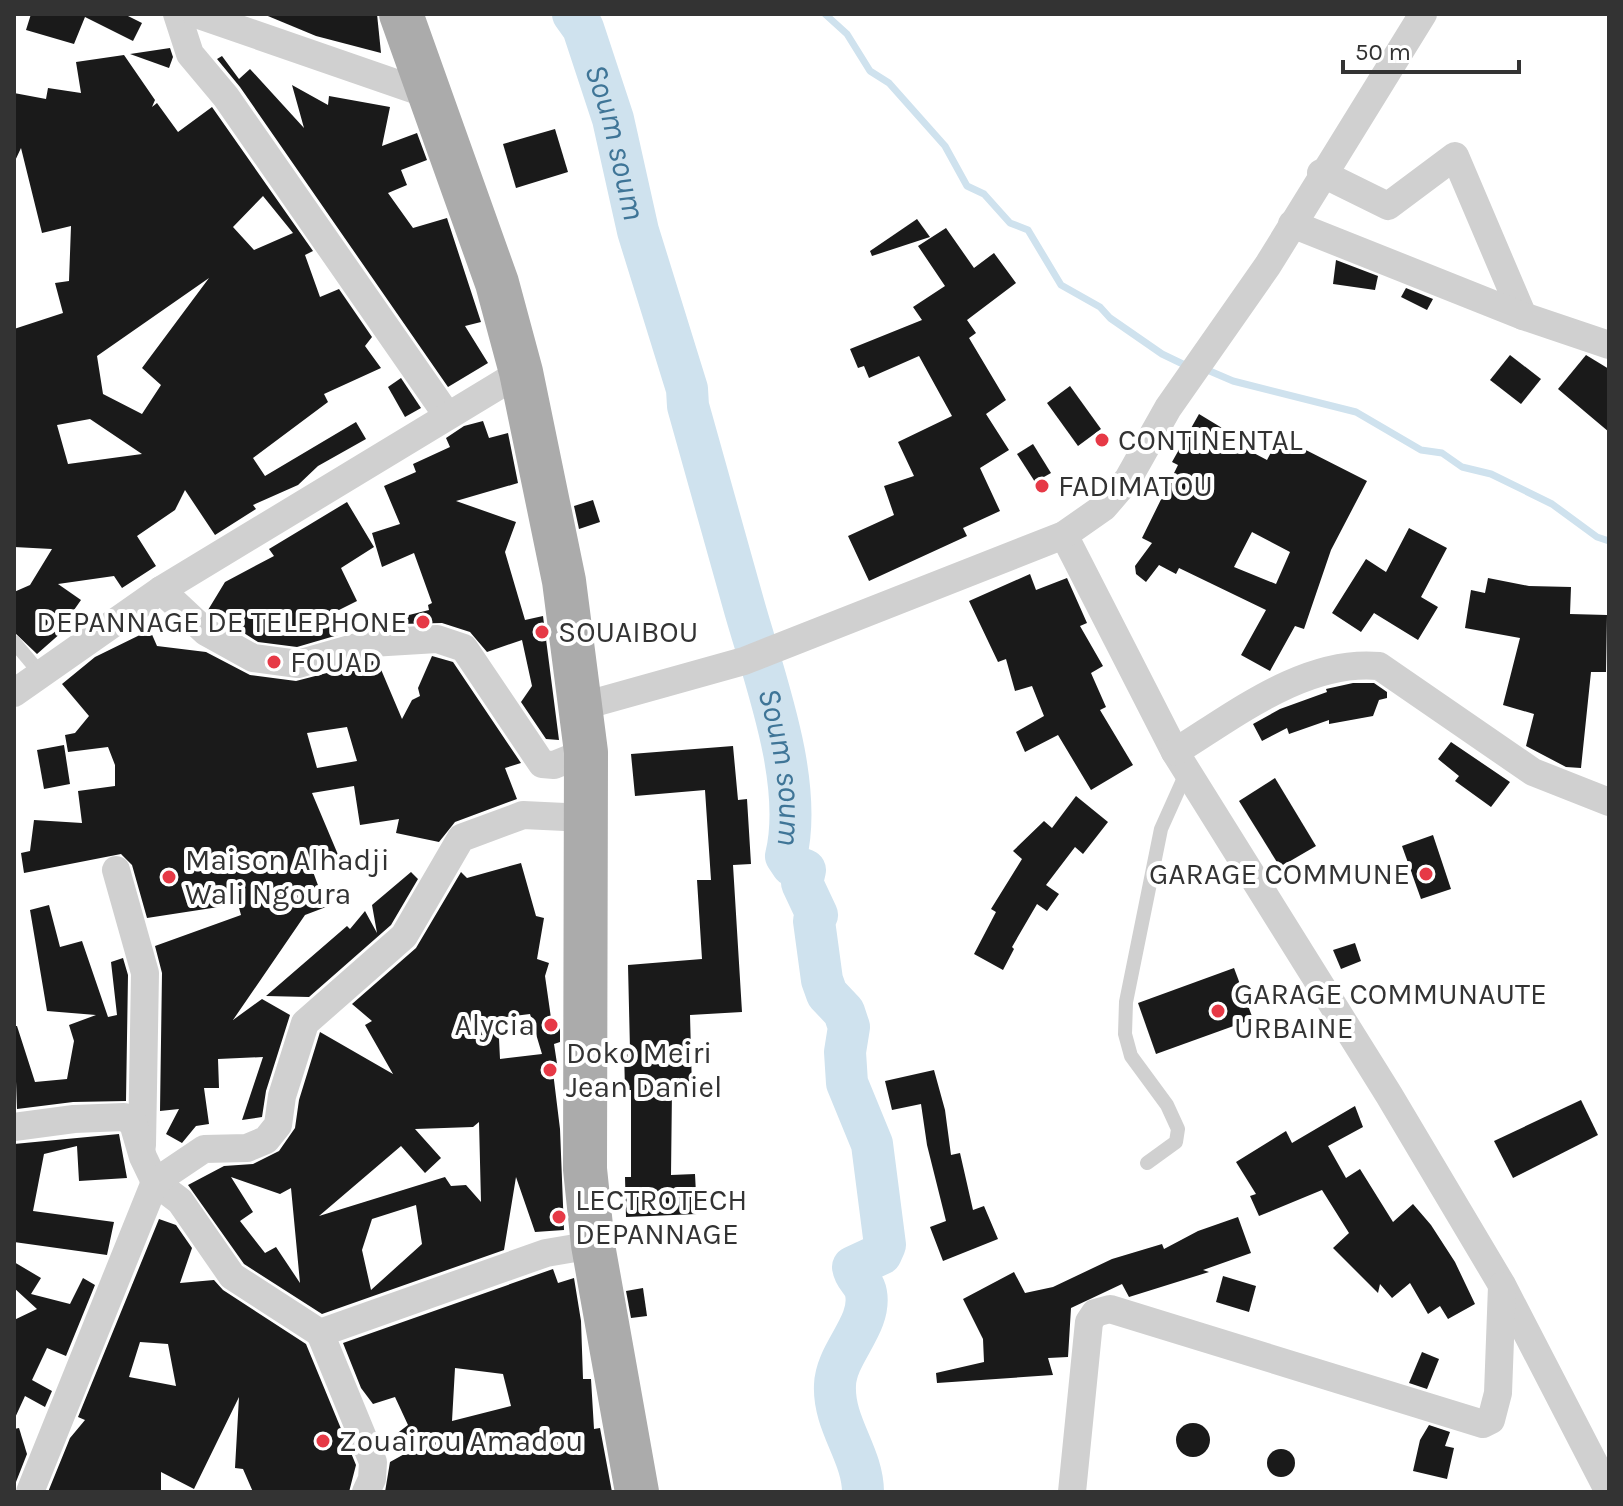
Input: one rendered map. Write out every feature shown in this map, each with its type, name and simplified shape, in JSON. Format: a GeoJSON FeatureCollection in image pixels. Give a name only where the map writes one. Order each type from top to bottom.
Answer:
{"type":"FeatureCollection","features":[{"type":"Feature","properties":{"kind":"main road"},"geometry":{"type":"LineString","coordinates":[[401,14],[497,283],[521,372],[564,581],[583,706],[586,752],[585,1169],[593,1245],[637,1492]]}},
{"type":"Feature","properties":{"kind":"street"},"geometry":{"type":"LineString","coordinates":[[177,14],[190,54],[226,97],[447,415]]}},
{"type":"Feature","properties":{"kind":"street"},"geometry":{"type":"LineString","coordinates":[[196,14],[430,95]]}},
{"type":"Feature","properties":{"kind":"street"},"geometry":{"type":"LineString","coordinates":[[583,706],[744,661],[779,648],[1064,535],[1104,507],[1128,479],[1168,408],[1292,224],[1423,14]]}},
{"type":"Feature","properties":{"kind":"street"},"geometry":{"type":"LineString","coordinates":[[1321,173],[1388,206],[1455,156],[1523,316]]}},
{"type":"Feature","properties":{"kind":"street"},"geometry":{"type":"LineString","coordinates":[[1292,224],[1523,316],[1609,345]]}},
{"type":"Feature","properties":{"kind":"street"},"geometry":{"type":"LineString","coordinates":[[14,693],[161,590],[521,372]]}},
{"type":"Feature","properties":{"kind":"street"},"geometry":{"type":"LineString","coordinates":[[1064,535],[1181,761],[1389,1095],[1502,1285],[1609,1492]]}},
{"type":"Feature","properties":{"kind":"street"},"geometry":{"type":"LineString","coordinates":[[161,590],[206,632],[253,658],[298,664],[371,643],[437,639],[450,642],[464,648],[542,764],[554,765],[586,752]]}},
{"type":"Feature","properties":{"kind":"street"},"geometry":{"type":"LineString","coordinates":[[1181,761],[1276,690],[1353,664],[1379,666],[1533,772],[1609,802]]}},
{"type":"Feature","properties":{"kind":"street"},"geometry":{"type":"LineString","coordinates":[[149,1170],[204,1149],[247,1148],[266,1140],[278,1125],[282,1096],[305,1023],[404,936],[461,838],[523,815],[586,818]]}},
{"type":"Feature","properties":{"kind":"street"},"geometry":{"type":"LineString","coordinates":[[30,1492],[149,1170],[145,973],[116,870]]}},
{"type":"Feature","properties":{"kind":"street"},"geometry":{"type":"LineString","coordinates":[[14,1127],[74,1119],[124,1117],[133,1123],[149,1170],[180,1201],[232,1276],[320,1333],[373,1462],[372,1479],[366,1492]]}},
{"type":"Feature","properties":{"kind":"street"},"geometry":{"type":"LineString","coordinates":[[320,1333],[546,1253],[593,1245]]}},
{"type":"Feature","properties":{"kind":"street"},"geometry":{"type":"LineString","coordinates":[[1072,1492],[1089,1322],[1095,1313],[1110,1309],[1483,1424],[1491,1420],[1498,1393],[1502,1285]]}},
{"type":"Feature","properties":{"kind":"lane"},"geometry":{"type":"LineString","coordinates":[[14,642],[40,673]]}},
{"type":"Feature","properties":{"kind":"lane"},"geometry":{"type":"LineString","coordinates":[[1147,1163],[1176,1142],[1178,1129],[1167,1105],[1131,1056],[1125,1034],[1126,1002],[1161,829],[1181,761]]}},
{"type":"Feature","properties":{"kind":"building"},"geometry":{"type":"Polygon","coordinates":[[[31,14],[124,14],[142,23],[133,41],[85,17],[74,44],[26,30],[31,14]]]}},
{"type":"Feature","properties":{"kind":"building"},"geometry":{"type":"Polygon","coordinates":[[[263,14],[377,14],[381,53],[316,36],[263,14]]]}},
{"type":"Feature","properties":{"kind":"building"},"geometry":{"type":"Polygon","coordinates":[[[170,48],[173,57],[169,68],[130,54],[170,48]]]}},
{"type":"Feature","properties":{"kind":"building"},"geometry":{"type":"Polygon","coordinates":[[[124,55],[155,100],[152,107],[157,103],[178,132],[212,107],[313,251],[305,255],[320,297],[339,289],[372,337],[365,346],[381,368],[324,394],[328,402],[253,458],[265,476],[356,422],[366,439],[318,466],[298,485],[253,505],[256,509],[215,535],[185,490],[175,510],[137,536],[156,566],[122,588],[114,576],[58,584],[81,600],[60,630],[62,632],[37,654],[14,632],[14,592],[30,585],[52,549],[14,547],[14,329],[63,313],[55,283],[69,281],[71,226],[42,233],[21,148],[14,163],[14,93],[46,99],[48,88],[81,93],[76,62],[124,55]],[[263,196],[233,227],[254,250],[293,233],[263,196]],[[209,278],[97,356],[103,394],[142,414],[161,385],[142,368],[209,278]],[[90,419],[57,425],[68,464],[142,454],[90,419]]]}},
{"type":"Feature","properties":{"kind":"building"},"geometry":{"type":"Polygon","coordinates":[[[222,56],[239,79],[250,69],[304,128],[292,85],[328,105],[329,96],[390,107],[382,146],[417,133],[427,160],[401,170],[407,185],[388,193],[413,228],[447,218],[481,322],[465,326],[488,363],[448,387],[240,87],[217,59],[222,56]]]}},
{"type":"Feature","properties":{"kind":"building"},"geometry":{"type":"Polygon","coordinates":[[[555,129],[568,172],[516,188],[503,144],[555,129]]]}},
{"type":"Feature","properties":{"kind":"building"},"geometry":{"type":"Polygon","coordinates":[[[917,219],[930,237],[872,256],[870,251],[917,219]]]}},
{"type":"Feature","properties":{"kind":"building"},"geometry":{"type":"Polygon","coordinates":[[[946,228],[974,268],[994,253],[1016,283],[967,320],[976,333],[969,338],[1006,400],[986,414],[1009,450],[980,468],[1000,511],[963,528],[967,536],[869,581],[848,536],[894,515],[884,486],[914,476],[898,442],[952,416],[919,356],[869,378],[864,366],[858,368],[850,349],[922,320],[913,307],[945,286],[918,246],[946,228]]]}},
{"type":"Feature","properties":{"kind":"building"},"geometry":{"type":"Polygon","coordinates":[[[1336,260],[1378,276],[1375,290],[1333,284],[1336,260]]]}},
{"type":"Feature","properties":{"kind":"building"},"geometry":{"type":"Polygon","coordinates":[[[1406,288],[1433,299],[1427,310],[1401,297],[1406,288]]]}},
{"type":"Feature","properties":{"kind":"building"},"geometry":{"type":"Polygon","coordinates":[[[1510,355],[1541,379],[1521,404],[1490,380],[1510,355]]]}},
{"type":"Feature","properties":{"kind":"building"},"geometry":{"type":"Polygon","coordinates":[[[1586,355],[1609,369],[1609,432],[1558,389],[1586,355]]]}},
{"type":"Feature","properties":{"kind":"building"},"geometry":{"type":"Polygon","coordinates":[[[401,378],[421,408],[405,417],[388,387],[401,378]]]}},
{"type":"Feature","properties":{"kind":"building"},"geometry":{"type":"Polygon","coordinates":[[[1070,386],[1101,429],[1078,446],[1047,403],[1070,386]]]}},
{"type":"Feature","properties":{"kind":"building"},"geometry":{"type":"Polygon","coordinates":[[[1199,414],[1232,434],[1229,440],[1267,460],[1277,441],[1292,449],[1294,444],[1367,481],[1331,550],[1304,629],[1295,626],[1270,671],[1241,655],[1266,610],[1179,568],[1176,574],[1159,565],[1146,582],[1136,574],[1135,566],[1152,543],[1142,538],[1178,465],[1172,462],[1199,414]],[[1252,532],[1234,567],[1276,584],[1290,552],[1252,532]]]}},
{"type":"Feature","properties":{"kind":"building"},"geometry":{"type":"Polygon","coordinates":[[[483,421],[489,438],[508,433],[518,483],[456,501],[516,522],[505,552],[525,620],[543,616],[559,740],[546,739],[521,702],[532,686],[522,640],[487,652],[470,632],[442,623],[399,624],[397,618],[429,610],[428,605],[432,603],[414,553],[382,567],[372,533],[400,524],[384,486],[416,472],[413,464],[450,447],[446,438],[464,426],[483,421]]]}},
{"type":"Feature","properties":{"kind":"building"},"geometry":{"type":"Polygon","coordinates":[[[1033,444],[1051,473],[1035,482],[1017,454],[1033,444]]]}},
{"type":"Feature","properties":{"kind":"building"},"geometry":{"type":"Polygon","coordinates":[[[593,500],[600,522],[579,529],[574,506],[593,500]]]}},
{"type":"Feature","properties":{"kind":"building"},"geometry":{"type":"Polygon","coordinates":[[[347,502],[374,547],[341,568],[357,601],[331,614],[338,635],[297,647],[258,642],[208,610],[225,582],[274,556],[269,549],[347,502]]]}},
{"type":"Feature","properties":{"kind":"building"},"geometry":{"type":"Polygon","coordinates":[[[1409,528],[1447,548],[1421,597],[1438,607],[1418,640],[1374,613],[1361,632],[1332,613],[1366,559],[1386,572],[1409,528]]]}},
{"type":"Feature","properties":{"kind":"building"},"geometry":{"type":"Polygon","coordinates":[[[1030,574],[1036,590],[1067,578],[1087,623],[1080,626],[1103,666],[1091,673],[1106,707],[1100,710],[1133,765],[1091,790],[1058,735],[1025,752],[1016,732],[1044,716],[1032,686],[1015,691],[1006,659],[998,662],[969,601],[1030,574]]]}},
{"type":"Feature","properties":{"kind":"building"},"geometry":{"type":"Polygon","coordinates":[[[1488,578],[1529,586],[1571,587],[1570,614],[1607,615],[1606,672],[1591,672],[1581,768],[1566,767],[1526,746],[1534,714],[1503,705],[1520,638],[1465,628],[1471,590],[1485,593],[1488,578]]]}},
{"type":"Feature","properties":{"kind":"building"},"geometry":{"type":"Polygon","coordinates":[[[150,630],[157,646],[206,652],[250,675],[296,681],[377,660],[402,719],[412,700],[420,696],[418,688],[432,656],[453,662],[521,763],[505,768],[517,799],[455,822],[439,842],[396,833],[399,819],[360,825],[354,786],[312,793],[339,857],[312,869],[326,907],[305,915],[233,1020],[262,999],[290,1015],[266,1091],[262,1117],[242,1120],[263,1057],[218,1059],[219,1088],[204,1088],[209,1124],[196,1126],[182,1143],[166,1134],[179,1109],[160,1111],[162,973],[155,946],[241,915],[238,904],[147,918],[132,865],[121,854],[24,873],[21,853],[30,851],[34,820],[82,823],[78,791],[115,786],[115,765],[108,747],[68,752],[65,735],[75,733],[89,716],[62,684],[95,657],[150,630]],[[347,727],[307,733],[317,768],[357,761],[347,727]]]}},
{"type":"Feature","properties":{"kind":"building"},"geometry":{"type":"Polygon","coordinates":[[[1353,683],[1374,683],[1387,692],[1387,698],[1379,700],[1373,716],[1329,724],[1329,720],[1289,734],[1287,728],[1262,741],[1253,724],[1280,709],[1327,692],[1326,689],[1353,683]]]}},
{"type":"Feature","properties":{"kind":"building"},"geometry":{"type":"Polygon","coordinates":[[[1451,742],[1510,782],[1491,807],[1455,781],[1459,776],[1438,759],[1451,742]]]}},
{"type":"Feature","properties":{"kind":"building"},"geometry":{"type":"Polygon","coordinates":[[[64,745],[70,784],[44,789],[37,750],[64,745]]]}},
{"type":"Feature","properties":{"kind":"building"},"geometry":{"type":"Polygon","coordinates":[[[733,746],[738,800],[747,799],[751,864],[733,865],[742,1012],[690,1015],[692,1089],[672,1089],[671,1175],[695,1174],[697,1214],[626,1217],[625,1177],[631,1177],[631,1090],[625,1090],[624,1050],[630,1050],[628,965],[702,959],[697,880],[711,880],[705,790],[635,796],[631,754],[733,746]]]}},
{"type":"Feature","properties":{"kind":"building"},"geometry":{"type":"Polygon","coordinates":[[[1275,778],[1316,846],[1280,867],[1239,801],[1275,778]]]}},
{"type":"Feature","properties":{"kind":"building"},"geometry":{"type":"Polygon","coordinates":[[[1076,796],[1108,822],[1083,854],[1075,847],[1046,885],[1059,894],[1047,911],[1037,904],[1012,947],[1014,949],[1003,970],[974,954],[996,912],[991,909],[1022,859],[1013,851],[1044,821],[1052,828],[1076,796]]]}},
{"type":"Feature","properties":{"kind":"building"},"geometry":{"type":"Polygon","coordinates":[[[1433,835],[1451,889],[1421,899],[1402,846],[1433,835]]]}},
{"type":"Feature","properties":{"kind":"building"},"geometry":{"type":"Polygon","coordinates":[[[521,863],[536,916],[544,918],[537,959],[549,963],[545,976],[552,1025],[560,1022],[560,1042],[554,1044],[558,1070],[553,1072],[560,1129],[564,1230],[535,1232],[516,1177],[504,1250],[322,1314],[244,1264],[188,1185],[224,1166],[253,1164],[279,1151],[295,1128],[299,1100],[320,1032],[393,1074],[365,1025],[372,1021],[352,1004],[416,948],[461,872],[467,878],[521,863]],[[530,1014],[498,1018],[500,1059],[542,1054],[530,1014]],[[479,1122],[473,1127],[415,1129],[441,1158],[425,1173],[401,1146],[319,1216],[445,1177],[451,1186],[466,1185],[481,1202],[479,1122]],[[231,1177],[253,1212],[240,1221],[265,1253],[276,1247],[300,1283],[291,1188],[280,1194],[231,1177]],[[416,1205],[372,1219],[362,1250],[371,1290],[422,1244],[416,1205]]]}},
{"type":"Feature","properties":{"kind":"building"},"geometry":{"type":"Polygon","coordinates":[[[411,872],[418,879],[391,925],[309,997],[266,996],[347,926],[350,929],[365,911],[377,933],[372,905],[411,872]]]}},
{"type":"Feature","properties":{"kind":"building"},"geometry":{"type":"Polygon","coordinates":[[[49,905],[60,947],[82,941],[108,1017],[117,1015],[111,962],[123,958],[128,975],[126,1101],[73,1102],[17,1109],[14,1026],[17,1026],[35,1082],[67,1079],[74,1041],[69,1025],[96,1015],[47,1011],[30,910],[49,905]]]}},
{"type":"Feature","properties":{"kind":"building"},"geometry":{"type":"Polygon","coordinates":[[[1355,943],[1361,961],[1341,969],[1333,950],[1355,943]]]}},
{"type":"Feature","properties":{"kind":"building"},"geometry":{"type":"Polygon","coordinates":[[[1234,968],[1253,1019],[1156,1054],[1138,1003],[1234,968]]]}},
{"type":"Feature","properties":{"kind":"building"},"geometry":{"type":"Polygon","coordinates":[[[934,1070],[945,1110],[951,1155],[960,1153],[973,1210],[984,1206],[998,1239],[943,1261],[930,1227],[946,1221],[927,1145],[921,1104],[892,1110],[885,1081],[934,1070]]]}},
{"type":"Feature","properties":{"kind":"building"},"geometry":{"type":"Polygon","coordinates":[[[1581,1100],[1598,1135],[1513,1178],[1494,1141],[1581,1100]]]}},
{"type":"Feature","properties":{"kind":"building"},"geometry":{"type":"Polygon","coordinates":[[[1355,1106],[1363,1127],[1328,1146],[1346,1178],[1360,1169],[1393,1222],[1413,1204],[1431,1225],[1455,1262],[1475,1304],[1448,1319],[1440,1306],[1428,1314],[1410,1283],[1392,1298],[1380,1284],[1378,1293],[1333,1248],[1349,1233],[1322,1190],[1259,1216],[1250,1196],[1256,1194],[1236,1162],[1286,1131],[1292,1143],[1355,1106]]]}},
{"type":"Feature","properties":{"kind":"building"},"geometry":{"type":"Polygon","coordinates":[[[119,1134],[127,1178],[79,1181],[77,1146],[44,1154],[33,1211],[114,1222],[107,1255],[14,1242],[14,1144],[119,1134]]]}},
{"type":"Feature","properties":{"kind":"building"},"geometry":{"type":"Polygon","coordinates":[[[1238,1217],[1251,1253],[1203,1270],[1209,1272],[1129,1297],[1122,1284],[1071,1308],[1068,1357],[1048,1358],[1053,1375],[937,1383],[936,1373],[984,1362],[983,1339],[963,1299],[1014,1272],[1025,1293],[1053,1287],[1112,1259],[1162,1244],[1164,1249],[1198,1231],[1238,1217]]]}},
{"type":"Feature","properties":{"kind":"building"},"geometry":{"type":"Polygon","coordinates":[[[159,1219],[176,1225],[192,1248],[180,1283],[214,1280],[223,1290],[306,1344],[356,1465],[349,1492],[253,1492],[243,1469],[235,1468],[239,1397],[194,1489],[161,1472],[161,1492],[48,1492],[70,1438],[85,1420],[78,1417],[159,1219]],[[140,1342],[129,1377],[176,1386],[168,1344],[140,1342]]]}},
{"type":"Feature","properties":{"kind":"building"},"geometry":{"type":"Polygon","coordinates":[[[14,1262],[41,1278],[31,1294],[70,1304],[83,1278],[95,1285],[66,1356],[47,1348],[32,1380],[52,1391],[45,1407],[25,1396],[14,1420],[14,1320],[37,1309],[14,1288],[14,1262]]]}},
{"type":"Feature","properties":{"kind":"building"},"geometry":{"type":"Polygon","coordinates":[[[553,1269],[558,1283],[574,1278],[581,1321],[583,1379],[591,1379],[594,1429],[600,1428],[612,1492],[385,1492],[390,1462],[408,1452],[395,1435],[408,1425],[395,1397],[373,1404],[361,1388],[343,1343],[553,1269]],[[455,1368],[452,1421],[511,1406],[503,1374],[455,1368]]]}},
{"type":"Feature","properties":{"kind":"building"},"geometry":{"type":"Polygon","coordinates":[[[1223,1276],[1256,1286],[1249,1312],[1216,1302],[1223,1276]]]}},
{"type":"Feature","properties":{"kind":"building"},"geometry":{"type":"Polygon","coordinates":[[[643,1288],[647,1316],[631,1318],[626,1291],[643,1288]]]}},
{"type":"Feature","properties":{"kind":"building"},"geometry":{"type":"Polygon","coordinates":[[[1422,1352],[1439,1359],[1427,1389],[1409,1383],[1422,1352]]]}},
{"type":"Feature","properties":{"kind":"building"},"geometry":{"type":"Polygon","coordinates":[[[1193,1423],[1205,1428],[1210,1440],[1205,1452],[1193,1457],[1181,1452],[1176,1440],[1181,1428],[1193,1423]]]}},
{"type":"Feature","properties":{"kind":"building"},"geometry":{"type":"Polygon","coordinates":[[[1429,1425],[1450,1432],[1445,1446],[1454,1448],[1447,1479],[1413,1471],[1420,1440],[1429,1425]]]}},
{"type":"Feature","properties":{"kind":"building"},"geometry":{"type":"Polygon","coordinates":[[[19,1428],[27,1454],[14,1487],[14,1429],[19,1428]]]}},
{"type":"Feature","properties":{"kind":"building"},"geometry":{"type":"Polygon","coordinates":[[[1281,1449],[1291,1453],[1295,1463],[1291,1473],[1281,1477],[1271,1473],[1267,1463],[1271,1453],[1281,1449]]]}},
{"type":"Feature","properties":{"kind":"waterway","name":"Soum soum"},"geometry":{"type":"LineString","coordinates":[[573,14],[583,28],[613,119],[638,231],[687,389],[688,406],[771,697],[790,796],[786,856],[792,865],[805,870],[802,883],[817,915],[814,921],[822,980],[827,994],[844,1012],[849,1027],[845,1052],[847,1083],[872,1144],[885,1245],[881,1254],[853,1267],[865,1289],[866,1305],[859,1328],[841,1362],[835,1385],[839,1413],[862,1478],[863,1492]]}},
{"type":"Feature","properties":{"kind":"waterway"},"geometry":{"type":"LineString","coordinates":[[825,14],[847,34],[870,71],[889,83],[945,146],[967,186],[984,194],[1010,223],[1028,230],[1061,285],[1100,307],[1110,318],[1162,354],[1189,367]]}},
{"type":"Feature","properties":{"kind":"waterway"},"geometry":{"type":"LineString","coordinates":[[1205,369],[1233,381],[1356,412],[1421,450],[1442,453],[1462,467],[1491,474],[1552,504],[1597,537],[1609,541]]}},
{"type":"Feature","properties":{"kind":"place","name":"CONTINENTAL"},"geometry":{"type":"Point","coordinates":[1102,440]}},
{"type":"Feature","properties":{"kind":"place","name":"FADIMATOU"},"geometry":{"type":"Point","coordinates":[1042,486]}},
{"type":"Feature","properties":{"kind":"place","name":"DEPANNAGE DE TELEPHONE"},"geometry":{"type":"Point","coordinates":[423,622]}},
{"type":"Feature","properties":{"kind":"place","name":"SOUAIBOU"},"geometry":{"type":"Point","coordinates":[542,632]}},
{"type":"Feature","properties":{"kind":"place","name":"FOUAD"},"geometry":{"type":"Point","coordinates":[274,662]}},
{"type":"Feature","properties":{"kind":"place","name":"GARAGE COMMUNE"},"geometry":{"type":"Point","coordinates":[1426,874]}},
{"type":"Feature","properties":{"kind":"place","name":"Maison Alhadji Wali Ngoura"},"geometry":{"type":"Point","coordinates":[169,877]}},
{"type":"Feature","properties":{"kind":"place","name":"GARAGE COMMUNAUTE URBAINE"},"geometry":{"type":"Point","coordinates":[1218,1011]}},
{"type":"Feature","properties":{"kind":"place","name":"Alycia"},"geometry":{"type":"Point","coordinates":[551,1025]}},
{"type":"Feature","properties":{"kind":"place","name":"Doko Meiri Jean Daniel"},"geometry":{"type":"Point","coordinates":[550,1070]}},
{"type":"Feature","properties":{"kind":"place","name":"LECTROTECH DEPANNAGE"},"geometry":{"type":"Point","coordinates":[559,1217]}},
{"type":"Feature","properties":{"kind":"place","name":"Zouairou Amadou"},"geometry":{"type":"Point","coordinates":[323,1441]}}]}
